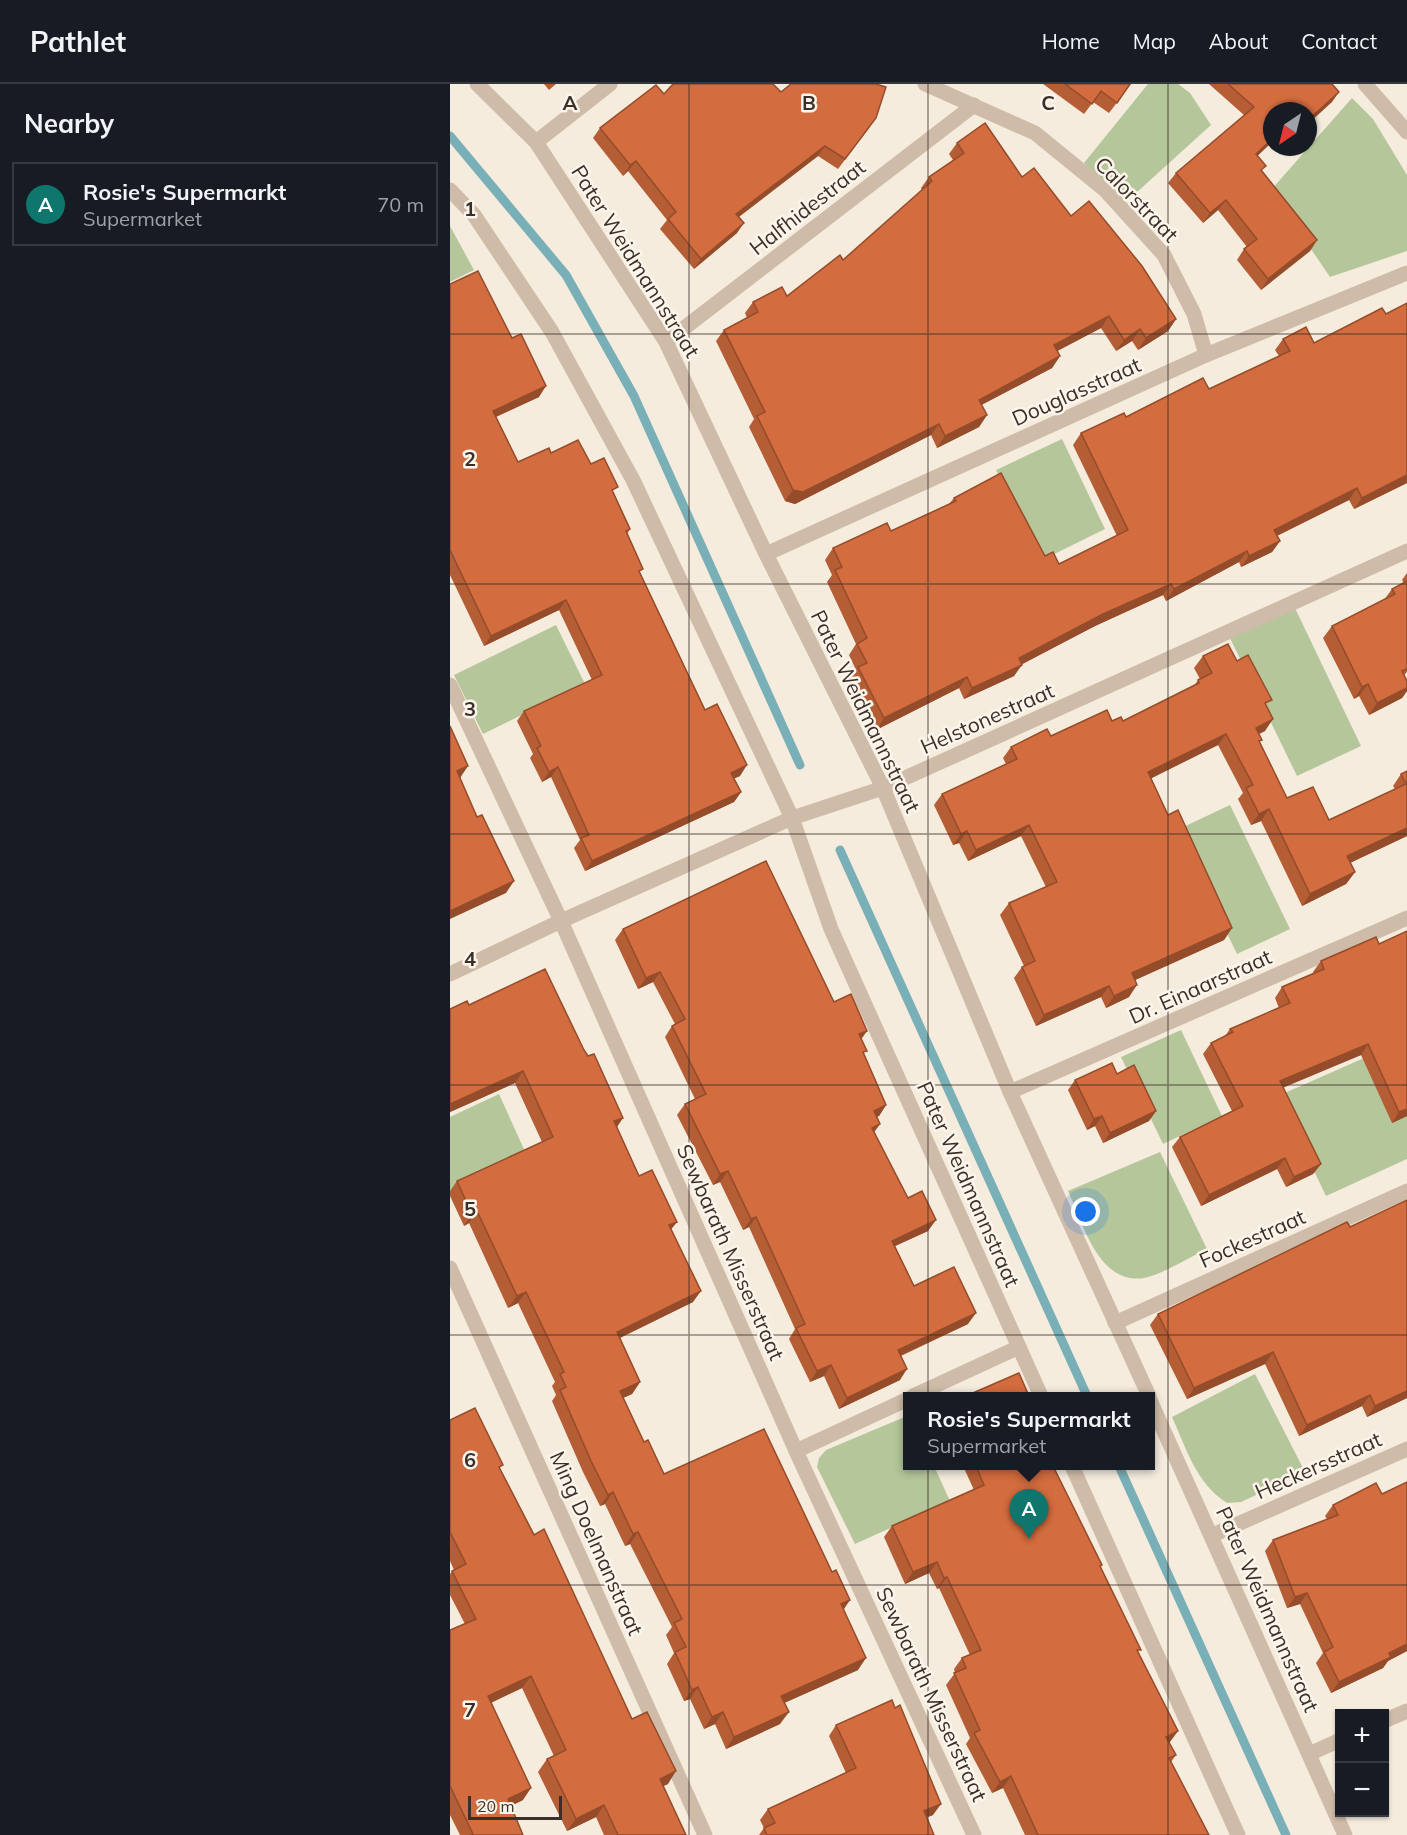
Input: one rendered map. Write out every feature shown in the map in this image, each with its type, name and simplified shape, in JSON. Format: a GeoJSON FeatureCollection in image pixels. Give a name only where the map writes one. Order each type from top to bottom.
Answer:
{"type":"FeatureCollection","features":[{"type":"Feature","properties":{"kind":"street","name":"Pater Weidmannstraat"},"geometry":{"type":"LineString","coordinates":[[477,84],[536,142],[666,342],[766,554],[883,788],[1010,1092],[1147,1392]]}},
{"type":"Feature","properties":{"kind":"street"},"geometry":{"type":"LineString","coordinates":[[536,142],[610,84]]}},
{"type":"Feature","properties":{"kind":"street","name":"Calorstraat"},"geometry":{"type":"LineString","coordinates":[[925,84],[1035,133],[1105,190],[1164,255],[1194,314],[1206,355]]}},
{"type":"Feature","properties":{"kind":"street"},"geometry":{"type":"LineString","coordinates":[[1365,84],[1407,132]]}},
{"type":"Feature","properties":{"kind":"street","name":"Halfhidestraat"},"geometry":{"type":"LineString","coordinates":[[666,342],[974,105]]}},
{"type":"Feature","properties":{"kind":"street","name":"Pater Weidmannstraat"},"geometry":{"type":"LineString","coordinates":[[450,190],[474,215],[552,332],[633,480],[792,818],[831,929],[1039,1392]]}},
{"type":"Feature","properties":{"kind":"street","name":"Douglasstraat"},"geometry":{"type":"LineString","coordinates":[[766,554],[1206,355],[1407,273]]}},
{"type":"Feature","properties":{"kind":"street","name":"Helstonestraat"},"geometry":{"type":"LineString","coordinates":[[450,974],[561,921],[792,818],[883,788],[1407,551]]}},
{"type":"Feature","properties":{"kind":"street","name":"Sewbarath Misserstraat"},"geometry":{"type":"LineString","coordinates":[[450,685],[561,921],[796,1451],[974,1835]]}},
{"type":"Feature","properties":{"kind":"street","name":"Dr. Einaarstraat"},"geometry":{"type":"LineString","coordinates":[[1010,1092],[1407,918]]}},
{"type":"Feature","properties":{"kind":"street","name":"Fockestraat"},"geometry":{"type":"LineString","coordinates":[[1114,1323],[1407,1191]]}},
{"type":"Feature","properties":{"kind":"street","name":"Ming Doelmanstraat"},"geometry":{"type":"LineString","coordinates":[[450,1268],[705,1835]]}},
{"type":"Feature","properties":{"kind":"street"},"geometry":{"type":"LineString","coordinates":[[922,1392],[1019,1347]]}},
{"type":"Feature","properties":{"kind":"street"},"geometry":{"type":"LineString","coordinates":[[796,1451],[903,1401]]}},
{"type":"Feature","properties":{"kind":"street","name":"Pater Weidmannstraat"},"geometry":{"type":"LineString","coordinates":[[1155,1409],[1213,1534],[1345,1835]]}},
{"type":"Feature","properties":{"kind":"street","name":"Heckersstraat"},"geometry":{"type":"LineString","coordinates":[[1213,1534],[1407,1449]]}},
{"type":"Feature","properties":{"kind":"street"},"geometry":{"type":"LineString","coordinates":[[1074,1470],[1238,1835]]}},
{"type":"Feature","properties":{"kind":"street"},"geometry":{"type":"LineString","coordinates":[[1389,1719],[1407,1711]]}},
{"type":"Feature","properties":{"kind":"street"},"geometry":{"type":"LineString","coordinates":[[1309,1754],[1335,1742]]}},
{"type":"Feature","properties":{"kind":"green space"},"geometry":{"type":"Polygon","coordinates":[[[1148,84],[1178,84],[1190,93],[1211,125],[1126,202],[1084,163],[1148,84]]]}},
{"type":"Feature","properties":{"kind":"green space"},"geometry":{"type":"Polygon","coordinates":[[[1352,98],[1373,119],[1407,175],[1407,251],[1330,277],[1271,190],[1301,156],[1317,156],[1317,138],[1352,98]]]}},
{"type":"Feature","properties":{"kind":"green space"},"geometry":{"type":"Polygon","coordinates":[[[450,226],[474,270],[450,282],[450,226]]]}},
{"type":"Feature","properties":{"kind":"green space"},"geometry":{"type":"Polygon","coordinates":[[[1062,439],[1105,529],[1040,561],[996,470],[1062,439]]]}},
{"type":"Feature","properties":{"kind":"green space"},"geometry":{"type":"Polygon","coordinates":[[[1294,606],[1361,746],[1297,776],[1229,636],[1294,606]]]}},
{"type":"Feature","properties":{"kind":"green space"},"geometry":{"type":"Polygon","coordinates":[[[556,625],[585,684],[483,734],[454,675],[556,625]]]}},
{"type":"Feature","properties":{"kind":"green space"},"geometry":{"type":"Polygon","coordinates":[[[1230,805],[1290,929],[1237,954],[1177,830],[1230,805]]]}},
{"type":"Feature","properties":{"kind":"green space"},"geometry":{"type":"Polygon","coordinates":[[[1181,1030],[1222,1116],[1163,1144],[1121,1057],[1181,1030]]]}},
{"type":"Feature","properties":{"kind":"green space"},"geometry":{"type":"Polygon","coordinates":[[[1407,1039],[1407,1159],[1326,1196],[1278,1096],[1407,1039]]]}},
{"type":"Feature","properties":{"kind":"green space"},"geometry":{"type":"Polygon","coordinates":[[[499,1094],[527,1156],[450,1191],[450,1117],[499,1094]]]}},
{"type":"Feature","properties":{"kind":"green space"},"geometry":{"type":"Polygon","coordinates":[[[1160,1152],[1207,1249],[1151,1276],[1128,1278],[1115,1272],[1094,1249],[1068,1191],[1160,1152]]]}},
{"type":"Feature","properties":{"kind":"green space"},"geometry":{"type":"Polygon","coordinates":[[[1255,1374],[1305,1472],[1241,1502],[1227,1503],[1207,1486],[1200,1476],[1172,1417],[1255,1374]]]}},
{"type":"Feature","properties":{"kind":"green space"},"geometry":{"type":"Polygon","coordinates":[[[903,1418],[903,1470],[936,1470],[950,1501],[855,1544],[817,1467],[819,1458],[826,1450],[903,1418]]]}},
{"type":"Feature","properties":{"kind":"building"},"geometry":{"type":"Polygon","coordinates":[[[673,84],[773,84],[781,92],[791,84],[876,84],[886,87],[876,118],[845,159],[825,146],[736,214],[744,223],[701,259],[668,219],[676,212],[636,161],[630,165],[600,128],[656,85],[664,94],[673,84]]]}},
{"type":"Feature","properties":{"kind":"building"},"geometry":{"type":"Polygon","coordinates":[[[1065,84],[1130,84],[1117,103],[1101,91],[1092,104],[1065,84]]]}},
{"type":"Feature","properties":{"kind":"building"},"geometry":{"type":"Polygon","coordinates":[[[1228,84],[1332,84],[1339,92],[1317,112],[1317,102],[1263,102],[1263,147],[1256,154],[1266,166],[1261,170],[1317,240],[1268,279],[1244,249],[1257,239],[1226,200],[1210,213],[1176,173],[1254,107],[1228,84]]]}},
{"type":"Feature","properties":{"kind":"building"},"geometry":{"type":"Polygon","coordinates":[[[985,123],[1022,177],[1034,168],[1071,216],[1089,201],[1142,266],[1176,319],[1146,338],[1140,329],[1124,340],[1109,316],[1054,345],[1060,356],[979,400],[987,415],[945,436],[939,424],[803,492],[793,490],[757,416],[765,412],[724,330],[758,312],[753,302],[782,287],[787,296],[840,255],[843,260],[932,181],[929,177],[964,153],[957,143],[985,123]]]}},
{"type":"Feature","properties":{"kind":"building"},"geometry":{"type":"Polygon","coordinates":[[[478,271],[512,338],[521,334],[546,386],[493,411],[518,462],[549,448],[551,453],[578,440],[591,464],[604,458],[618,487],[612,490],[630,529],[626,531],[643,569],[639,571],[705,710],[717,704],[747,765],[731,773],[741,792],[592,861],[581,838],[589,835],[558,767],[549,772],[537,748],[541,746],[524,711],[602,675],[566,600],[491,636],[450,550],[450,284],[478,271]]]}},
{"type":"Feature","properties":{"kind":"building"},"geometry":{"type":"Polygon","coordinates":[[[1407,303],[1407,475],[1362,498],[1357,488],[1274,530],[1280,541],[1249,556],[1247,551],[1174,589],[1171,584],[1103,614],[1019,658],[1022,665],[972,688],[967,677],[884,718],[858,667],[867,663],[857,644],[867,638],[835,570],[842,567],[833,548],[887,523],[891,531],[956,501],[954,498],[1001,473],[1045,556],[1053,552],[1059,564],[1128,530],[1081,433],[1124,413],[1126,417],[1203,378],[1209,389],[1290,351],[1283,339],[1306,327],[1314,343],[1382,308],[1386,314],[1407,303]]]}},
{"type":"Feature","properties":{"kind":"building"},"geometry":{"type":"Polygon","coordinates":[[[1407,581],[1407,669],[1402,671],[1407,681],[1407,688],[1377,703],[1368,684],[1362,687],[1332,626],[1395,594],[1392,589],[1407,581]]]}},
{"type":"Feature","properties":{"kind":"building"},"geometry":{"type":"Polygon","coordinates":[[[1228,644],[1237,661],[1248,655],[1272,700],[1265,703],[1273,719],[1256,728],[1262,740],[1259,741],[1287,798],[1313,787],[1329,820],[1406,784],[1401,774],[1407,771],[1407,828],[1347,856],[1355,872],[1310,894],[1269,809],[1259,814],[1246,788],[1253,785],[1226,734],[1148,772],[1168,815],[1178,810],[1232,928],[1132,973],[1137,985],[1114,996],[1109,986],[1044,1015],[1022,967],[1035,961],[1009,903],[1057,882],[1029,825],[976,850],[967,831],[961,834],[942,794],[1017,759],[1011,747],[1047,729],[1051,736],[1107,710],[1112,721],[1121,717],[1123,721],[1199,683],[1198,680],[1212,673],[1203,656],[1228,644]]]}},
{"type":"Feature","properties":{"kind":"building"},"geometry":{"type":"Polygon","coordinates":[[[450,726],[468,766],[457,771],[477,817],[482,815],[514,881],[450,911],[450,726]]]}},
{"type":"Feature","properties":{"kind":"building"},"geometry":{"type":"Polygon","coordinates":[[[766,861],[834,1002],[851,994],[867,1031],[859,1034],[867,1051],[863,1052],[886,1105],[874,1111],[880,1124],[872,1128],[908,1198],[922,1191],[936,1220],[892,1241],[914,1286],[954,1267],[976,1313],[898,1350],[907,1369],[847,1398],[831,1365],[817,1371],[796,1328],[805,1324],[756,1217],[751,1219],[728,1171],[720,1174],[685,1104],[706,1094],[672,1026],[685,1019],[660,972],[646,978],[623,929],[766,861]]]}},
{"type":"Feature","properties":{"kind":"building"},"geometry":{"type":"Polygon","coordinates":[[[1407,931],[1407,1109],[1399,1112],[1368,1044],[1280,1081],[1321,1164],[1294,1177],[1285,1158],[1209,1195],[1180,1137],[1243,1106],[1211,1043],[1233,1032],[1230,1029],[1290,1003],[1282,987],[1324,969],[1321,961],[1376,937],[1379,944],[1407,931]]]}},
{"type":"Feature","properties":{"kind":"building"},"geometry":{"type":"Polygon","coordinates":[[[545,969],[584,1050],[588,1056],[594,1054],[623,1118],[614,1121],[639,1176],[652,1170],[677,1222],[669,1225],[701,1291],[617,1332],[640,1382],[620,1391],[644,1442],[648,1440],[664,1474],[764,1429],[832,1572],[836,1570],[850,1600],[841,1604],[866,1658],[781,1696],[789,1712],[734,1737],[723,1712],[712,1717],[698,1687],[692,1690],[675,1652],[686,1647],[674,1623],[682,1619],[638,1532],[633,1534],[613,1492],[608,1495],[591,1461],[560,1390],[566,1387],[560,1374],[564,1372],[526,1292],[517,1296],[477,1211],[472,1214],[457,1181],[553,1137],[523,1071],[450,1104],[450,1009],[467,1001],[469,1005],[545,969]]]}},
{"type":"Feature","properties":{"kind":"building"},"geometry":{"type":"Polygon","coordinates":[[[1112,1063],[1117,1074],[1134,1065],[1156,1111],[1110,1133],[1102,1116],[1094,1119],[1075,1080],[1112,1063]]]}},
{"type":"Feature","properties":{"kind":"building"},"geometry":{"type":"Polygon","coordinates":[[[1407,1200],[1407,1391],[1375,1406],[1370,1395],[1307,1425],[1273,1352],[1194,1388],[1158,1314],[1347,1222],[1350,1227],[1407,1200]]]}},
{"type":"Feature","properties":{"kind":"building"},"geometry":{"type":"Polygon","coordinates":[[[1019,1373],[1027,1392],[975,1392],[1019,1373]]]}},
{"type":"Feature","properties":{"kind":"building"},"geometry":{"type":"Polygon","coordinates":[[[475,1408],[503,1465],[499,1467],[534,1535],[544,1529],[632,1719],[647,1712],[676,1771],[660,1779],[686,1835],[618,1835],[604,1805],[576,1819],[547,1759],[566,1750],[531,1676],[488,1696],[531,1788],[508,1799],[523,1835],[470,1835],[473,1834],[450,1786],[450,1630],[476,1619],[452,1571],[466,1564],[450,1532],[450,1420],[475,1408]]]}},
{"type":"Feature","properties":{"kind":"building"},"geometry":{"type":"Polygon","coordinates":[[[978,1470],[1055,1470],[1141,1650],[1137,1650],[1178,1731],[1166,1737],[1176,1755],[1169,1758],[1209,1835],[1038,1835],[1011,1776],[1000,1782],[974,1733],[980,1730],[954,1673],[966,1668],[962,1658],[981,1650],[947,1577],[944,1578],[937,1562],[913,1572],[892,1526],[984,1485],[978,1470]]]}},
{"type":"Feature","properties":{"kind":"building"},"geometry":{"type":"Polygon","coordinates":[[[1407,1482],[1407,1644],[1389,1653],[1391,1657],[1339,1682],[1324,1652],[1333,1647],[1307,1593],[1295,1597],[1273,1540],[1338,1515],[1333,1505],[1376,1483],[1382,1494],[1407,1482]]]}},
{"type":"Feature","properties":{"kind":"building"},"geometry":{"type":"Polygon","coordinates":[[[892,1700],[895,1708],[900,1705],[941,1804],[924,1811],[934,1835],[767,1835],[764,1828],[775,1823],[768,1809],[856,1768],[836,1725],[892,1700]]]}},
{"type":"Feature","properties":{"kind":"waterway"},"geometry":{"type":"LineString","coordinates":[[450,136],[566,275],[634,396],[800,765]]}},
{"type":"Feature","properties":{"kind":"waterway"},"geometry":{"type":"LineString","coordinates":[[840,850],[1085,1392]]}},
{"type":"Feature","properties":{"kind":"waterway"},"geometry":{"type":"LineString","coordinates":[[1121,1470],[1286,1835]]}},
{"type":"Feature","properties":{"kind":"place","name":"Rosie's Supermarkt"},"geometry":{"type":"Point","coordinates":[1029,1539]}}]}
